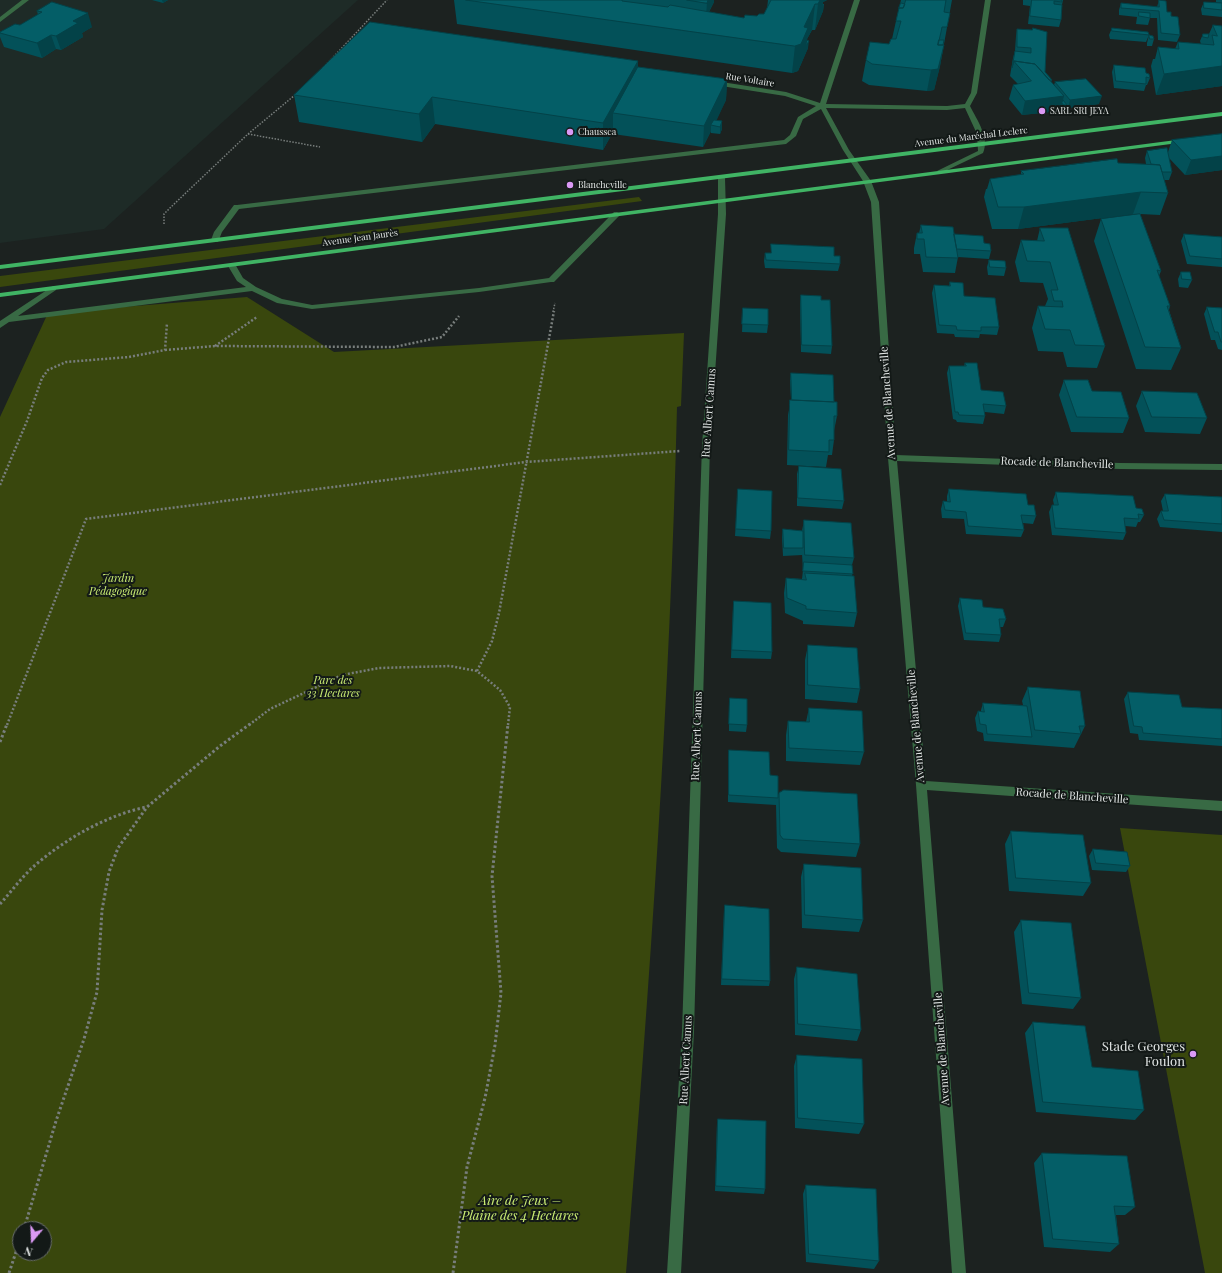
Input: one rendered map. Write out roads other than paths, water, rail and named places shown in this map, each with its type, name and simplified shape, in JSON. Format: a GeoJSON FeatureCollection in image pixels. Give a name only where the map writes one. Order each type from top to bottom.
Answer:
{"type":"FeatureCollection","features":[{"type":"Feature","properties":{"kind":"main road","name":"Avenue du Maréchal Leclerc"},"geometry":{"type":"LineString","coordinates":[[721,178],[1222,114]]}},
{"type":"Feature","properties":{"kind":"main road"},"geometry":{"type":"LineString","coordinates":[[722,200],[1191,140]]}},
{"type":"Feature","properties":{"kind":"main road","name":"Avenue Jean Jaurès"},"geometry":{"type":"LineString","coordinates":[[0,266],[721,178]]}},
{"type":"Feature","properties":{"kind":"main road","name":"Avenue Jean Jaurès"},"geometry":{"type":"LineString","coordinates":[[0,295],[232,266],[722,200]]}},
{"type":"Feature","properties":{"kind":"street"},"geometry":{"type":"LineString","coordinates":[[0,20],[26,0]]}},
{"type":"Feature","properties":{"kind":"street"},"geometry":{"type":"LineString","coordinates":[[822,106],[857,0]]}},
{"type":"Feature","properties":{"kind":"street"},"geometry":{"type":"LineString","coordinates":[[967,106],[974,94],[988,0]]}},
{"type":"Feature","properties":{"kind":"street","name":"Rue Voltaire"},"geometry":{"type":"LineString","coordinates":[[707,82],[786,94],[822,106]]}},
{"type":"Feature","properties":{"kind":"street"},"geometry":{"type":"LineString","coordinates":[[215,240],[218,232],[237,207],[786,142],[793,136],[800,118],[822,106],[947,108],[967,106]]}},
{"type":"Feature","properties":{"kind":"street","name":"Avenue de Blancheville"},"geometry":{"type":"LineString","coordinates":[[822,106],[853,161],[867,181],[875,202],[892,458],[921,785],[959,1273]]}},
{"type":"Feature","properties":{"kind":"street"},"geometry":{"type":"LineString","coordinates":[[941,172],[981,152],[983,144],[980,133],[967,106]]}},
{"type":"Feature","properties":{"kind":"street"},"geometry":{"type":"LineString","coordinates":[[947,108],[973,119]]}},
{"type":"Feature","properties":{"kind":"street","name":"Rue Albert Camus"},"geometry":{"type":"LineString","coordinates":[[674,1273],[688,1031],[706,446],[722,200],[721,178]]}},
{"type":"Feature","properties":{"kind":"street"},"geometry":{"type":"LineString","coordinates":[[232,266],[240,279],[253,289],[280,301],[312,307],[479,290],[551,280],[617,214]]}},
{"type":"Feature","properties":{"kind":"street"},"geometry":{"type":"LineString","coordinates":[[0,325],[54,288]]}},
{"type":"Feature","properties":{"kind":"street"},"geometry":{"type":"LineString","coordinates":[[8,320],[253,289]]}},
{"type":"Feature","properties":{"kind":"street","name":"Rocade de Blancheville"},"geometry":{"type":"LineString","coordinates":[[892,458],[1120,466],[1222,467]]}},
{"type":"Feature","properties":{"kind":"street","name":"Rocade de Blancheville"},"geometry":{"type":"LineString","coordinates":[[921,785],[1222,806]]}},
{"type":"Feature","properties":{"kind":"place","name":"SARL SRI JEYA"},"geometry":{"type":"Point","coordinates":[1042,111]}},
{"type":"Feature","properties":{"kind":"place","name":"Chaussea"},"geometry":{"type":"Point","coordinates":[570,132]}},
{"type":"Feature","properties":{"kind":"place","name":"Blancheville"},"geometry":{"type":"Point","coordinates":[570,185]}},
{"type":"Feature","properties":{"kind":"place","name":"Stade Georges Foulon"},"geometry":{"type":"Point","coordinates":[1193,1054]}},
{"type":"Feature","properties":{"kind":"park label","name":"Jardin Pédagogique"},"geometry":{"type":"Point","coordinates":[118,585]}},
{"type":"Feature","properties":{"kind":"park label","name":"Parc des 33 Hectares"},"geometry":{"type":"Point","coordinates":[333,687]}},
{"type":"Feature","properties":{"kind":"park label","name":"Aire de Jeux – Plaine des 4 Hectares"},"geometry":{"type":"Point","coordinates":[520,1208]}}]}
